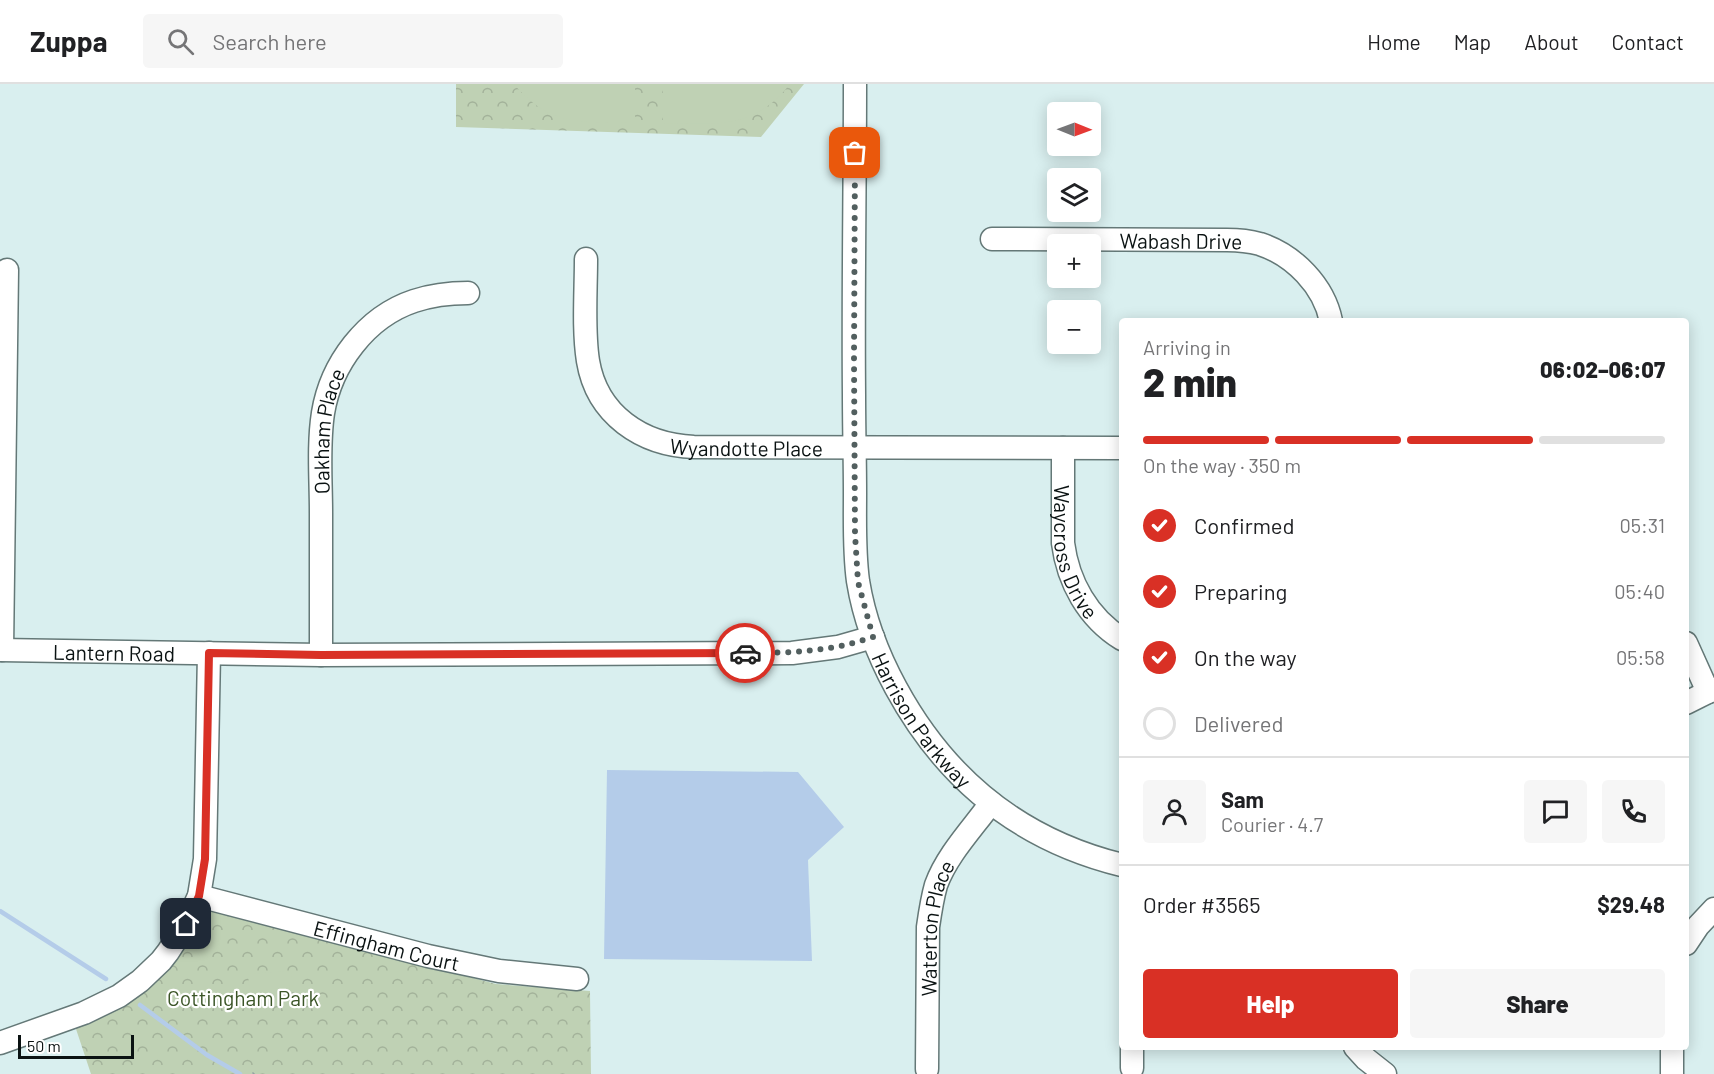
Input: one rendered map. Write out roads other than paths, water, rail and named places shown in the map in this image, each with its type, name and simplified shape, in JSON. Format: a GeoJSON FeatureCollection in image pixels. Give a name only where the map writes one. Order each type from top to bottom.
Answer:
{"type":"FeatureCollection","features":[{"type":"Feature","properties":{"kind":"street","name":"Harrison Parkway"},"geometry":{"type":"LineString","coordinates":[[855,84],[856,558],[862,601],[873,637],[909,712],[929,740],[972,788],[1018,822],[1077,851],[1119,864]]}},
{"type":"Feature","properties":{"kind":"street","name":"Wabash Drive"},"geometry":{"type":"LineString","coordinates":[[992,239],[1227,240],[1254,243],[1276,251],[1297,266],[1321,294],[1330,318]]}},
{"type":"Feature","properties":{"kind":"street","name":"Wyandotte Place"},"geometry":{"type":"LineString","coordinates":[[586,259],[586,334],[591,375],[604,402],[630,428],[651,439],[679,446],[1119,448]]}},
{"type":"Feature","properties":{"kind":"street"},"geometry":{"type":"LineString","coordinates":[[1,650],[7,270]]}},
{"type":"Feature","properties":{"kind":"street","name":"Oakham Place"},"geometry":{"type":"LineString","coordinates":[[321,655],[321,430],[328,390],[352,344],[392,311],[430,296],[468,293]]}},
{"type":"Feature","properties":{"kind":"street","name":"Waycross Drive"},"geometry":{"type":"LineString","coordinates":[[1063,448],[1063,543],[1070,575],[1092,612],[1119,637]]}},
{"type":"Feature","properties":{"kind":"street","name":"Lantern Road"},"geometry":{"type":"LineString","coordinates":[[1,650],[321,655],[792,653],[838,647],[873,637]]}},
{"type":"Feature","properties":{"kind":"street"},"geometry":{"type":"LineString","coordinates":[[1689,649],[1711,691],[1689,701]]}},
{"type":"Feature","properties":{"kind":"street"},"geometry":{"type":"LineString","coordinates":[[0,1042],[84,1013],[109,1002],[128,990],[152,970],[168,952],[186,924],[199,896],[205,859],[209,653]]}},
{"type":"Feature","properties":{"kind":"street","name":"Waterton Place"},"geometry":{"type":"LineString","coordinates":[[927,1069],[930,907],[945,866],[991,804]]}},
{"type":"Feature","properties":{"kind":"street","name":"Effingham Court"},"geometry":{"type":"LineString","coordinates":[[199,896],[428,956],[500,971],[578,979]]}},
{"type":"Feature","properties":{"kind":"street"},"geometry":{"type":"LineString","coordinates":[[1689,940],[1714,909]]}},
{"type":"Feature","properties":{"kind":"street"},"geometry":{"type":"LineString","coordinates":[[1358,1050],[1386,1074]]}},
{"type":"Feature","properties":{"kind":"street"},"geometry":{"type":"LineString","coordinates":[[1672,1050],[1672,1074]]}},
{"type":"Feature","properties":{"kind":"water"},"geometry":{"type":"Polygon","coordinates":[[[607,770],[798,772],[844,827],[808,860],[812,961],[604,959],[607,770]]]}},
{"type":"Feature","properties":{"kind":"waterway"},"geometry":{"type":"LineString","coordinates":[[0,911],[106,979]]}},
{"type":"Feature","properties":{"kind":"waterway"},"geometry":{"type":"LineString","coordinates":[[140,1005],[207,1055],[240,1074]]}},
{"type":"Feature","properties":{"kind":"park label","name":"Cottingham Park"},"geometry":{"type":"Point","coordinates":[243,997]}}]}
